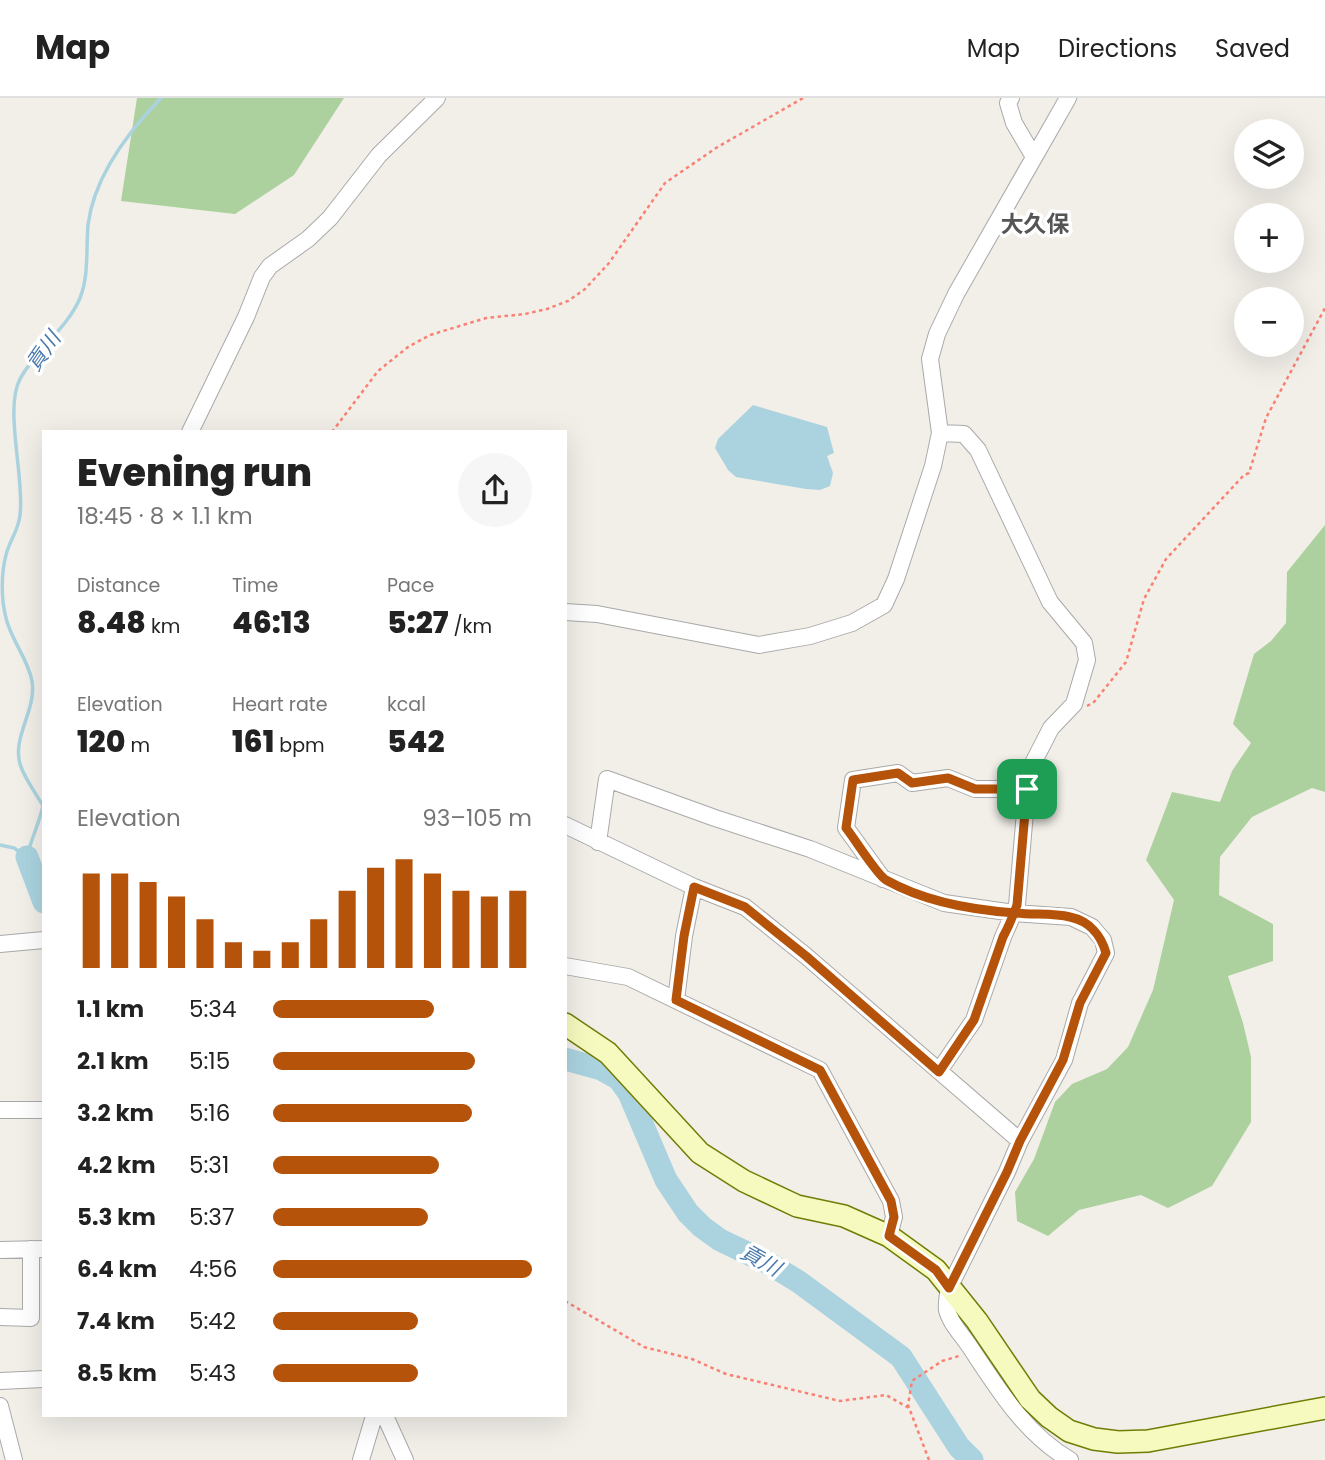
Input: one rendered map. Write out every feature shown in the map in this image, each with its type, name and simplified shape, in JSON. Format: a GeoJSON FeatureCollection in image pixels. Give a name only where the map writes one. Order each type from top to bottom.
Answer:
{"type":"FeatureCollection","features":[{"type":"Feature","properties":{"kind":"street"},"geometry":{"type":"LineString","coordinates":[[191,430],[246,317],[262,277],[270,266],[308,239],[330,218],[379,155],[437,98]]}},
{"type":"Feature","properties":{"kind":"street"},"geometry":{"type":"LineString","coordinates":[[1011,98],[1008,103],[1014,122],[1034,157]]}},
{"type":"Feature","properties":{"kind":"street"},"geometry":{"type":"LineString","coordinates":[[567,612],[597,614],[759,645],[810,636],[852,623],[884,605],[897,579],[933,466],[940,433],[930,359],[937,334],[956,294],[1068,98]]}},
{"type":"Feature","properties":{"kind":"street"},"geometry":{"type":"LineString","coordinates":[[939,1072],[974,1020],[1017,905],[1031,767],[1051,728],[1074,705],[1087,660],[1086,646],[1050,603],[978,450],[964,435],[940,433]]}},
{"type":"Feature","properties":{"kind":"street"},"geometry":{"type":"LineString","coordinates":[[883,878],[846,828],[853,780],[898,773],[912,783],[948,778],[975,789],[1027,789]]}},
{"type":"Feature","properties":{"kind":"street"},"geometry":{"type":"LineString","coordinates":[[598,842],[607,779],[810,849],[944,903],[1014,913],[1071,917],[1092,927],[1102,940],[1106,953],[1080,1003],[1063,1060],[1020,1141],[949,1288],[947,1311],[996,1387],[1033,1432],[1070,1460]]}},
{"type":"Feature","properties":{"kind":"street"},"geometry":{"type":"LineString","coordinates":[[567,826],[694,887],[745,907],[806,956],[1020,1141]]}},
{"type":"Feature","properties":{"kind":"street"},"geometry":{"type":"LineString","coordinates":[[676,1000],[684,936],[694,887]]}},
{"type":"Feature","properties":{"kind":"street"},"geometry":{"type":"LineString","coordinates":[[0,944],[42,940]]}},
{"type":"Feature","properties":{"kind":"street"},"geometry":{"type":"LineString","coordinates":[[567,966],[628,977],[820,1070],[891,1201],[894,1217],[889,1236]]}},
{"type":"Feature","properties":{"kind":"street"},"geometry":{"type":"LineString","coordinates":[[567,1025],[608,1053],[700,1153],[744,1181],[797,1206],[844,1216],[889,1236],[936,1270],[976,1321],[1030,1399],[1049,1418],[1069,1431],[1094,1439],[1118,1442],[1148,1441],[1325,1408]]}},
{"type":"Feature","properties":{"kind":"street"},"geometry":{"type":"LineString","coordinates":[[0,1110],[42,1110]]}},
{"type":"Feature","properties":{"kind":"street"},"geometry":{"type":"LineString","coordinates":[[0,1250],[37,1249],[31,1318],[0,1317]]}},
{"type":"Feature","properties":{"kind":"street"},"geometry":{"type":"LineString","coordinates":[[0,1381],[42,1379]]}},
{"type":"Feature","properties":{"kind":"street"},"geometry":{"type":"LineString","coordinates":[[0,1406],[3,1430],[13,1460]]}},
{"type":"Feature","properties":{"kind":"street"},"geometry":{"type":"LineString","coordinates":[[361,1460],[374,1417]]}},
{"type":"Feature","properties":{"kind":"street"},"geometry":{"type":"LineString","coordinates":[[385,1417],[405,1460]]}},
{"type":"Feature","properties":{"kind":"path"},"geometry":{"type":"LineString","coordinates":[[334,430],[378,371],[408,347],[430,335],[486,318],[547,309],[568,301],[585,289],[609,263],[665,183],[716,148],[803,98]]}},
{"type":"Feature","properties":{"kind":"path"},"geometry":{"type":"LineString","coordinates":[[1083,709],[1094,702],[1125,662],[1144,599],[1166,559],[1244,475],[1249,473],[1266,418],[1325,308]]}},
{"type":"Feature","properties":{"kind":"path"},"geometry":{"type":"LineString","coordinates":[[567,1302],[644,1347],[692,1359],[726,1374],[840,1401],[886,1395],[909,1408]]}},
{"type":"Feature","properties":{"kind":"path"},"geometry":{"type":"LineString","coordinates":[[929,1460],[909,1408],[912,1381],[942,1361],[973,1352]]}},
{"type":"Feature","properties":{"kind":"green space"},"geometry":{"type":"Polygon","coordinates":[[[137,98],[344,98],[294,175],[235,214],[121,201],[137,98]]]}},
{"type":"Feature","properties":{"kind":"green space"},"geometry":{"type":"Polygon","coordinates":[[[1325,525],[1325,792],[1312,788],[1252,817],[1220,857],[1219,895],[1273,924],[1273,961],[1228,976],[1251,1057],[1251,1122],[1212,1186],[1168,1208],[1141,1195],[1079,1210],[1048,1236],[1017,1221],[1015,1192],[1034,1159],[1055,1102],[1072,1084],[1107,1069],[1128,1047],[1153,990],[1174,900],[1146,860],[1172,792],[1220,802],[1232,771],[1251,743],[1233,724],[1254,654],[1271,641],[1286,623],[1287,572],[1325,525]]]}},
{"type":"Feature","properties":{"kind":"water"},"geometry":{"type":"Polygon","coordinates":[[[753,405],[827,427],[834,453],[827,456],[833,473],[830,486],[820,490],[806,489],[736,477],[728,470],[715,448],[718,439],[753,405]]]}},
{"type":"Feature","properties":{"kind":"waterway","name":"貢川"},"geometry":{"type":"LineString","coordinates":[[42,804],[27,780],[18,754],[31,702],[32,681],[8,626],[2,595],[4,562],[20,515],[20,483],[14,426],[16,392],[27,368],[67,320],[80,298],[86,271],[88,225],[97,189],[105,172],[125,140],[161,98]]}},
{"type":"Feature","properties":{"kind":"waterway","name":"貢川"},"geometry":{"type":"LineString","coordinates":[[0,845],[14,848],[27,857],[42,809]]}},
{"type":"Feature","properties":{"kind":"waterway","name":"貢川"},"geometry":{"type":"LineString","coordinates":[[27,857],[42,897]]}},
{"type":"Feature","properties":{"kind":"waterway","name":"貢川"},"geometry":{"type":"LineString","coordinates":[[567,1060],[601,1069],[619,1079],[629,1093],[666,1180],[688,1213],[702,1227],[720,1240],[768,1263],[799,1282],[901,1357],[959,1447],[972,1460]]}},
{"type":"Feature","properties":{"kind":"district","name":"大久保"},"geometry":{"type":"Point","coordinates":[1035,224]}},
{"type":"Feature","properties":{"kind":"route"},"geometry":{"type":"LineString","coordinates":[[1027,789],[975,789],[948,778],[912,783],[898,773],[853,780],[846,828],[883,878],[944,903],[973,909],[1014,913],[1071,917],[1092,927],[1102,940],[1106,953],[1080,1003],[1063,1060],[1020,1141],[949,1288],[936,1270],[889,1236],[894,1217],[891,1201],[820,1070],[676,1000],[684,936],[694,887],[745,907],[806,956],[939,1072],[974,1020],[1003,937],[1010,924],[1014,913],[1017,905],[1027,789]]}}]}
